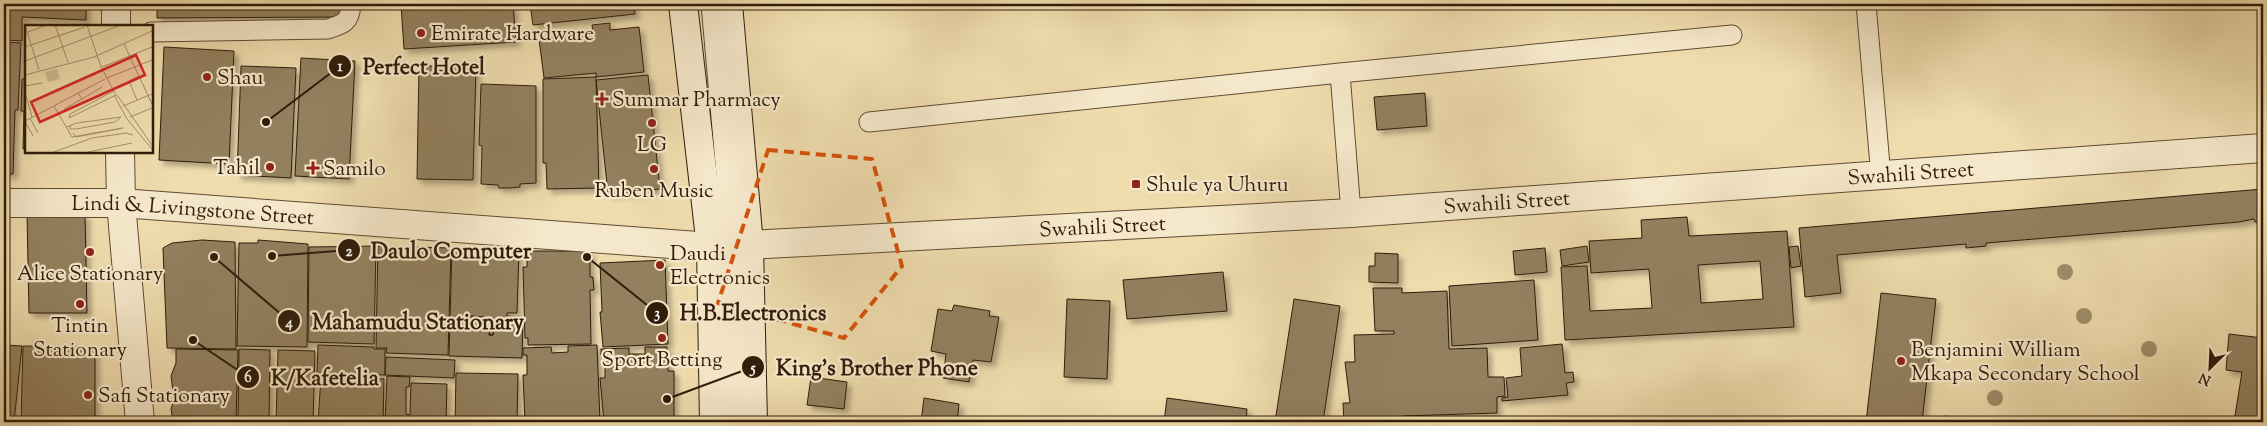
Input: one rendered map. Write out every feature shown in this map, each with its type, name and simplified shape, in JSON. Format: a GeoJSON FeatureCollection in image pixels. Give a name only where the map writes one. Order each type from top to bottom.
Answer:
{"type":"FeatureCollection","features":[{"type":"Feature","properties":{"kind":"street"},"geometry":{"type":"LineString","coordinates":[[116,4],[116,25]]}},
{"type":"Feature","properties":{"kind":"street"},"geometry":{"type":"LineString","coordinates":[[683,4],[711,247],[714,422]]}},
{"type":"Feature","properties":{"kind":"street"},"geometry":{"type":"LineString","coordinates":[[728,4],[749,245],[753,422]]}},
{"type":"Feature","properties":{"kind":"street","name":"Swahili Street"},"geometry":{"type":"LineString","coordinates":[[749,245],[1351,213],[1881,177],[2263,148]]}},
{"type":"Feature","properties":{"kind":"street"},"geometry":{"type":"LineString","coordinates":[[120,152],[121,203],[140,422]]}},
{"type":"Feature","properties":{"kind":"street","name":"Lindi & Livingstone Street"},"geometry":{"type":"LineString","coordinates":[[4,203],[121,203],[711,247]]}},
{"type":"Feature","properties":{"kind":"lane"},"geometry":{"type":"LineString","coordinates":[[152,32],[328,29],[344,24],[351,4]]}},
{"type":"Feature","properties":{"kind":"lane"},"geometry":{"type":"LineString","coordinates":[[698,4],[714,190],[724,422]]}},
{"type":"Feature","properties":{"kind":"lane"},"geometry":{"type":"LineString","coordinates":[[711,4],[730,218],[736,422]]}},
{"type":"Feature","properties":{"kind":"lane"},"geometry":{"type":"LineString","coordinates":[[1866,4],[1881,177]]}},
{"type":"Feature","properties":{"kind":"lane"},"geometry":{"type":"LineString","coordinates":[[869,122],[1340,73],[1732,35]]}},
{"type":"Feature","properties":{"kind":"lane"},"geometry":{"type":"LineString","coordinates":[[1340,73],[1351,213]]}},
{"type":"Feature","properties":{"kind":"highlighted area"},"geometry":{"type":"Polygon","coordinates":[[[768,150],[872,159],[902,266],[844,338],[718,303],[768,150]]]}},
{"type":"Feature","properties":{"kind":"building"},"geometry":{"type":"Polygon","coordinates":[[[4,4],[86,4],[86,20],[22,17],[22,41],[4,40],[4,4]]]}},
{"type":"Feature","properties":{"kind":"building"},"geometry":{"type":"Polygon","coordinates":[[[157,4],[343,4],[343,17],[157,18],[157,4]]]}},
{"type":"Feature","properties":{"kind":"building"},"geometry":{"type":"Polygon","coordinates":[[[401,4],[513,4],[516,42],[404,49],[401,4]]]}},
{"type":"Feature","properties":{"kind":"building"},"geometry":{"type":"Polygon","coordinates":[[[530,4],[634,4],[635,14],[533,25],[530,4]]]}},
{"type":"Feature","properties":{"kind":"building"},"geometry":{"type":"Polygon","coordinates":[[[610,23],[610,30],[639,27],[644,72],[596,77],[596,73],[544,78],[539,39],[593,33],[592,25],[610,23]]]}},
{"type":"Feature","properties":{"kind":"building"},"geometry":{"type":"Polygon","coordinates":[[[4,42],[21,43],[18,110],[15,110],[13,174],[4,174],[4,42]]]}},
{"type":"Feature","properties":{"kind":"building"},"geometry":{"type":"Polygon","coordinates":[[[164,47],[234,51],[229,164],[159,160],[164,47]]]}},
{"type":"Feature","properties":{"kind":"building"},"geometry":{"type":"Polygon","coordinates":[[[301,58],[355,61],[349,179],[295,176],[301,58]]]}},
{"type":"Feature","properties":{"kind":"building"},"geometry":{"type":"Polygon","coordinates":[[[453,65],[476,66],[473,180],[417,179],[419,66],[435,66],[435,70],[453,71],[453,65]]]}},
{"type":"Feature","properties":{"kind":"building"},"geometry":{"type":"Polygon","coordinates":[[[241,66],[296,68],[291,178],[237,175],[241,66]]]}},
{"type":"Feature","properties":{"kind":"building"},"geometry":{"type":"Polygon","coordinates":[[[648,75],[660,189],[608,194],[596,80],[648,75]]]}},
{"type":"Feature","properties":{"kind":"building"},"geometry":{"type":"Polygon","coordinates":[[[596,77],[599,188],[547,189],[546,163],[543,163],[543,79],[596,77]]]}},
{"type":"Feature","properties":{"kind":"building"},"geometry":{"type":"Polygon","coordinates":[[[22,79],[25,79],[25,149],[23,149],[24,111],[21,111],[22,79]]]}},
{"type":"Feature","properties":{"kind":"building"},"geometry":{"type":"Polygon","coordinates":[[[481,84],[536,86],[536,183],[520,184],[520,187],[510,188],[499,188],[498,185],[481,184],[482,146],[479,145],[481,84]]]}},
{"type":"Feature","properties":{"kind":"building"},"geometry":{"type":"Polygon","coordinates":[[[1425,93],[1427,126],[1377,130],[1374,97],[1425,93]]]}},
{"type":"Feature","properties":{"kind":"building"},"geometry":{"type":"Polygon","coordinates":[[[2263,189],[2263,221],[2255,222],[2254,219],[2239,222],[1986,243],[1986,246],[1966,248],[1966,244],[1837,255],[1841,293],[1805,297],[1799,228],[2263,189]]]}},
{"type":"Feature","properties":{"kind":"building"},"geometry":{"type":"Polygon","coordinates":[[[27,214],[85,214],[87,313],[29,313],[27,214]]]}},
{"type":"Feature","properties":{"kind":"building"},"geometry":{"type":"Polygon","coordinates":[[[1687,217],[1689,236],[1787,231],[1794,327],[1565,340],[1561,267],[1587,266],[1590,311],[1652,308],[1649,269],[1591,273],[1589,241],[1642,238],[1641,220],[1687,217]],[[1760,261],[1698,265],[1701,303],[1763,299],[1760,261]]]}},
{"type":"Feature","properties":{"kind":"building"},"geometry":{"type":"Polygon","coordinates":[[[202,240],[235,242],[236,349],[167,348],[163,248],[172,243],[202,240]]]}},
{"type":"Feature","properties":{"kind":"building"},"geometry":{"type":"Polygon","coordinates":[[[258,240],[308,244],[307,347],[237,346],[239,243],[258,243],[258,240]]]}},
{"type":"Feature","properties":{"kind":"building"},"geometry":{"type":"Polygon","coordinates":[[[376,246],[374,344],[308,342],[309,247],[376,246]]]}},
{"type":"Feature","properties":{"kind":"building"},"geometry":{"type":"Polygon","coordinates":[[[378,246],[451,248],[448,355],[386,353],[387,348],[376,348],[378,246]]]}},
{"type":"Feature","properties":{"kind":"building"},"geometry":{"type":"Polygon","coordinates":[[[1587,246],[1589,262],[1562,266],[1560,250],[1587,246]]]}},
{"type":"Feature","properties":{"kind":"building"},"geometry":{"type":"Polygon","coordinates":[[[1798,246],[1801,266],[1791,268],[1789,247],[1798,246]]]}},
{"type":"Feature","properties":{"kind":"building"},"geometry":{"type":"Polygon","coordinates":[[[1545,248],[1547,272],[1515,275],[1513,251],[1545,248]]]}},
{"type":"Feature","properties":{"kind":"building"},"geometry":{"type":"Polygon","coordinates":[[[452,249],[519,251],[517,313],[507,313],[507,316],[523,317],[522,358],[449,356],[452,249]],[[470,316],[469,329],[490,330],[489,335],[493,335],[494,318],[470,316]]]}},
{"type":"Feature","properties":{"kind":"building"},"geometry":{"type":"Polygon","coordinates":[[[527,251],[590,251],[590,277],[593,277],[594,290],[590,290],[591,344],[528,345],[528,338],[525,338],[523,267],[527,267],[527,251]]]}},
{"type":"Feature","properties":{"kind":"building"},"geometry":{"type":"Polygon","coordinates":[[[1375,253],[1398,254],[1398,283],[1369,282],[1369,266],[1375,266],[1375,253]]]}},
{"type":"Feature","properties":{"kind":"building"},"geometry":{"type":"Polygon","coordinates":[[[665,260],[668,344],[603,347],[600,312],[602,312],[600,263],[665,260]]]}},
{"type":"Feature","properties":{"kind":"building"},"geometry":{"type":"Polygon","coordinates":[[[1223,272],[1227,311],[1127,319],[1123,280],[1223,272]]]}},
{"type":"Feature","properties":{"kind":"building"},"geometry":{"type":"Polygon","coordinates":[[[1534,280],[1538,340],[1452,346],[1449,286],[1534,280]]]}},
{"type":"Feature","properties":{"kind":"building"},"geometry":{"type":"Polygon","coordinates":[[[1373,288],[1402,288],[1402,293],[1447,291],[1449,349],[1487,348],[1488,377],[1504,377],[1505,396],[1497,397],[1497,413],[1403,416],[1403,422],[1344,422],[1343,403],[1350,403],[1345,362],[1355,362],[1354,335],[1394,334],[1394,331],[1375,331],[1373,288]]]}},
{"type":"Feature","properties":{"kind":"building","name":"Benjamini William Mkapa Secondary School"},"geometry":{"type":"Polygon","coordinates":[[[1881,293],[1936,299],[1922,422],[1866,422],[1881,293]]]}},
{"type":"Feature","properties":{"kind":"building"},"geometry":{"type":"Polygon","coordinates":[[[1067,299],[1110,301],[1107,379],[1064,377],[1067,299]]]}},
{"type":"Feature","properties":{"kind":"building"},"geometry":{"type":"Polygon","coordinates":[[[1294,299],[1340,306],[1323,422],[1275,422],[1294,299]]]}},
{"type":"Feature","properties":{"kind":"building"},"geometry":{"type":"Polygon","coordinates":[[[954,305],[990,311],[989,316],[999,317],[991,362],[973,360],[969,382],[943,378],[946,354],[931,351],[938,309],[952,311],[954,305]]]}},
{"type":"Feature","properties":{"kind":"building"},"geometry":{"type":"Polygon","coordinates":[[[470,316],[494,318],[493,335],[489,335],[490,330],[469,329],[470,316]]]}},
{"type":"Feature","properties":{"kind":"building"},"geometry":{"type":"Polygon","coordinates":[[[2229,334],[2263,338],[2263,422],[2234,422],[2242,372],[2226,370],[2229,334]]]}},
{"type":"Feature","properties":{"kind":"building"},"geometry":{"type":"Polygon","coordinates":[[[1562,344],[1565,373],[1573,372],[1574,382],[1566,383],[1568,395],[1502,401],[1502,398],[1508,397],[1506,378],[1522,376],[1520,348],[1562,344]]]}},
{"type":"Feature","properties":{"kind":"building"},"geometry":{"type":"Polygon","coordinates":[[[4,345],[22,346],[14,422],[4,422],[4,345]]]}},
{"type":"Feature","properties":{"kind":"building"},"geometry":{"type":"Polygon","coordinates":[[[318,345],[385,349],[385,375],[317,373],[318,345]]]}},
{"type":"Feature","properties":{"kind":"building"},"geometry":{"type":"Polygon","coordinates":[[[597,345],[600,422],[525,422],[523,375],[527,375],[527,355],[523,355],[523,348],[551,347],[552,353],[568,352],[568,346],[597,345]]]}},
{"type":"Feature","properties":{"kind":"building"},"geometry":{"type":"Polygon","coordinates":[[[23,346],[95,347],[95,422],[21,422],[23,346]]]}},
{"type":"Feature","properties":{"kind":"building"},"geometry":{"type":"Polygon","coordinates":[[[645,347],[667,347],[668,371],[674,371],[674,418],[672,417],[672,422],[604,422],[600,378],[605,378],[605,355],[601,355],[601,349],[629,348],[629,354],[645,354],[645,347]]]}},
{"type":"Feature","properties":{"kind":"building"},"geometry":{"type":"Polygon","coordinates":[[[176,349],[238,350],[236,422],[173,422],[171,409],[174,399],[171,376],[176,363],[176,349]]]}},
{"type":"Feature","properties":{"kind":"building"},"geometry":{"type":"Polygon","coordinates":[[[239,349],[270,350],[269,422],[238,422],[239,349]]]}},
{"type":"Feature","properties":{"kind":"building"},"geometry":{"type":"Polygon","coordinates":[[[278,350],[315,351],[313,422],[276,422],[278,350]]]}},
{"type":"Feature","properties":{"kind":"building"},"geometry":{"type":"Polygon","coordinates":[[[386,357],[455,360],[454,378],[385,375],[386,357]]]}},
{"type":"Feature","properties":{"kind":"building"},"geometry":{"type":"Polygon","coordinates":[[[456,373],[518,374],[517,422],[455,422],[456,373]]]}},
{"type":"Feature","properties":{"kind":"building"},"geometry":{"type":"Polygon","coordinates":[[[321,376],[384,379],[383,422],[318,422],[321,376]]]}},
{"type":"Feature","properties":{"kind":"building"},"geometry":{"type":"Polygon","coordinates":[[[387,376],[410,377],[409,387],[406,387],[406,414],[410,415],[411,383],[447,384],[446,422],[385,422],[387,376]]]}},
{"type":"Feature","properties":{"kind":"building"},"geometry":{"type":"Polygon","coordinates":[[[811,377],[847,382],[844,409],[807,405],[811,377]]]}},
{"type":"Feature","properties":{"kind":"building"},"geometry":{"type":"Polygon","coordinates":[[[924,398],[959,404],[957,422],[921,422],[924,398]]]}},
{"type":"Feature","properties":{"kind":"building"},"geometry":{"type":"Polygon","coordinates":[[[1167,398],[1247,409],[1246,422],[1164,422],[1167,398]]]}},
{"type":"Feature","properties":{"kind":"building","name":"Benjamini William Mkapa Secondary School"},"geometry":{"type":"Polygon","coordinates":[[[1945,416],[1968,419],[1968,422],[1945,422],[1945,416]]]}},
{"type":"Feature","properties":{"kind":"place","name":"Emirate Hardware"},"geometry":{"type":"Point","coordinates":[421,33]}},
{"type":"Feature","properties":{"kind":"place","name":"Shau"},"geometry":{"type":"Point","coordinates":[207,77]}},
{"type":"Feature","properties":{"kind":"place","name":"Summar Pharmacy"},"geometry":{"type":"Point","coordinates":[602,99]}},
{"type":"Feature","properties":{"kind":"place","name":"Perfect Hotel"},"geometry":{"type":"Point","coordinates":[266,122]}},
{"type":"Feature","properties":{"kind":"place","name":"LG"},"geometry":{"type":"Point","coordinates":[652,123]}},
{"type":"Feature","properties":{"kind":"place","name":"Tahil"},"geometry":{"type":"Point","coordinates":[270,167]}},
{"type":"Feature","properties":{"kind":"place","name":"Samilo"},"geometry":{"type":"Point","coordinates":[313,168]}},
{"type":"Feature","properties":{"kind":"place","name":"Ruben Music"},"geometry":{"type":"Point","coordinates":[654,169]}},
{"type":"Feature","properties":{"kind":"place","name":"Shule ya Uhuru"},"geometry":{"type":"Point","coordinates":[1136,184]}},
{"type":"Feature","properties":{"kind":"place","name":"Alice Stationary"},"geometry":{"type":"Point","coordinates":[90,252]}},
{"type":"Feature","properties":{"kind":"place","name":"Daulo Computer"},"geometry":{"type":"Point","coordinates":[272,256]}},
{"type":"Feature","properties":{"kind":"place","name":"Mahamudu Stationary"},"geometry":{"type":"Point","coordinates":[214,257]}},
{"type":"Feature","properties":{"kind":"place","name":"H.B.Electronics"},"geometry":{"type":"Point","coordinates":[587,257]}},
{"type":"Feature","properties":{"kind":"place","name":"Daudi Electronics"},"geometry":{"type":"Point","coordinates":[660,265]}},
{"type":"Feature","properties":{"kind":"place","name":"Tintin Stationary"},"geometry":{"type":"Point","coordinates":[80,304]}},
{"type":"Feature","properties":{"kind":"place","name":"Sport Betting"},"geometry":{"type":"Point","coordinates":[662,338]}},
{"type":"Feature","properties":{"kind":"place","name":"K/Kafetelia"},"geometry":{"type":"Point","coordinates":[193,340]}},
{"type":"Feature","properties":{"kind":"place","name":"Benjamini William Mkapa Secondary School"},"geometry":{"type":"Point","coordinates":[1901,361]}},
{"type":"Feature","properties":{"kind":"place","name":"Safi Stationary"},"geometry":{"type":"Point","coordinates":[88,395]}},
{"type":"Feature","properties":{"kind":"place","name":"King's Brother Phone"},"geometry":{"type":"Point","coordinates":[667,399]}}]}
